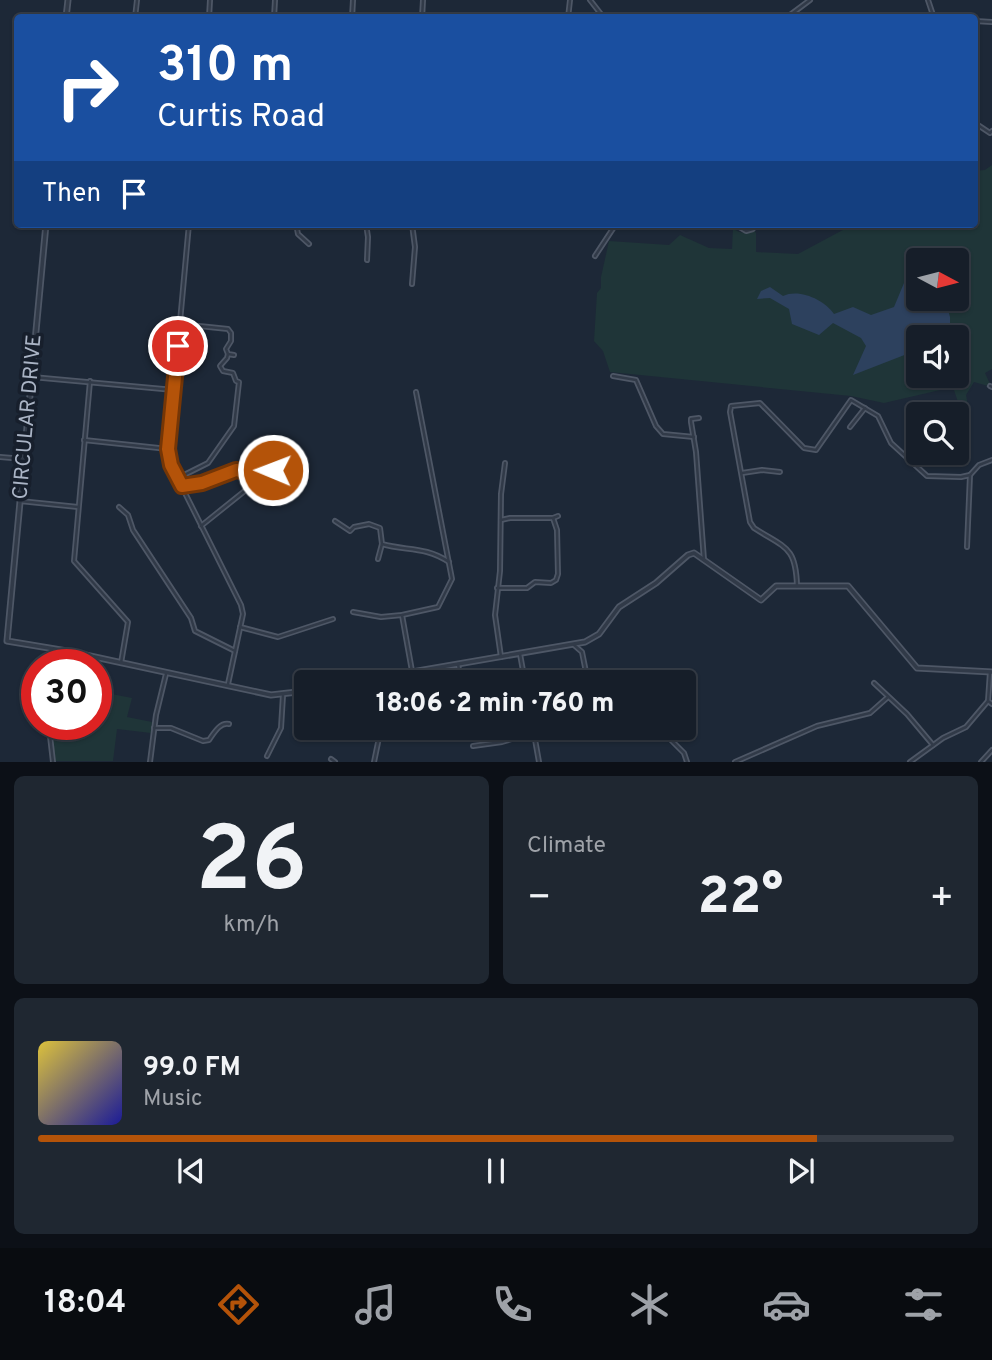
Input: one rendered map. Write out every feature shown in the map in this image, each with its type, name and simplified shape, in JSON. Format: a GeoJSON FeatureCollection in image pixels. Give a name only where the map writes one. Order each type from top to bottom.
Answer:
{"type":"FeatureCollection","features":[{"type":"Feature","properties":{"kind":"street"},"geometry":{"type":"LineString","coordinates":[[590,0],[601,14]]}},
{"type":"Feature","properties":{"kind":"street"},"geometry":{"type":"LineString","coordinates":[[791,14],[810,0]]}},
{"type":"Feature","properties":{"kind":"street","name":"CIRCULAR DRIVE"},"geometry":{"type":"LineString","coordinates":[[7,641],[46,228]]}},
{"type":"Feature","properties":{"kind":"street"},"geometry":{"type":"LineString","coordinates":[[189,228],[168,449],[171,465],[241,606],[240,627],[228,687]]}},
{"type":"Feature","properties":{"kind":"street"},"geometry":{"type":"LineString","coordinates":[[296,228],[309,244]]}},
{"type":"Feature","properties":{"kind":"street"},"geometry":{"type":"LineString","coordinates":[[367,228],[367,260]]}},
{"type":"Feature","properties":{"kind":"street"},"geometry":{"type":"LineString","coordinates":[[412,284],[415,247],[413,228]]}},
{"type":"Feature","properties":{"kind":"street"},"geometry":{"type":"LineString","coordinates":[[594,256],[613,228]]}},
{"type":"Feature","properties":{"kind":"street"},"geometry":{"type":"LineString","coordinates":[[178,478],[208,463],[234,426],[239,382],[233,373],[220,366],[228,358],[226,349],[231,341],[230,331],[180,324]]}},
{"type":"Feature","properties":{"kind":"street"},"geometry":{"type":"LineString","coordinates":[[228,354],[233,355]]}},
{"type":"Feature","properties":{"kind":"street"},"geometry":{"type":"LineString","coordinates":[[613,376],[636,380],[656,426],[663,434],[694,437]]}},
{"type":"Feature","properties":{"kind":"street"},"geometry":{"type":"LineString","coordinates":[[32,377],[174,390]]}},
{"type":"Feature","properties":{"kind":"street"},"geometry":{"type":"LineString","coordinates":[[90,382],[74,561],[128,622],[121,663]]}},
{"type":"Feature","properties":{"kind":"street"},"geometry":{"type":"LineString","coordinates":[[353,612],[381,617],[438,607],[452,579],[416,392]]}},
{"type":"Feature","properties":{"kind":"street"},"geometry":{"type":"LineString","coordinates":[[797,586],[796,562],[792,554],[751,524],[729,410],[732,406],[760,403],[807,449],[818,449],[851,400],[878,416],[891,443],[927,476],[970,475],[979,465],[992,460]]}},
{"type":"Feature","properties":{"kind":"street"},"geometry":{"type":"LineString","coordinates":[[850,427],[865,408]]}},
{"type":"Feature","properties":{"kind":"street"},"geometry":{"type":"LineString","coordinates":[[699,418],[691,419],[704,560]]}},
{"type":"Feature","properties":{"kind":"street"},"geometry":{"type":"LineString","coordinates":[[84,440],[168,449]]}},
{"type":"Feature","properties":{"kind":"street"},"geometry":{"type":"LineString","coordinates":[[0,457],[24,459]]}},
{"type":"Feature","properties":{"kind":"street"},"geometry":{"type":"LineString","coordinates":[[501,657],[495,615],[500,571],[505,463]]}},
{"type":"Feature","properties":{"kind":"street"},"geometry":{"type":"LineString","coordinates":[[201,526],[279,466]]}},
{"type":"Feature","properties":{"kind":"street"},"geometry":{"type":"LineString","coordinates":[[182,486],[202,483],[236,470],[266,475]]}},
{"type":"Feature","properties":{"kind":"street"},"geometry":{"type":"LineString","coordinates":[[741,474],[762,470],[780,472]]}},
{"type":"Feature","properties":{"kind":"street"},"geometry":{"type":"LineString","coordinates":[[967,547],[970,475]]}},
{"type":"Feature","properties":{"kind":"street"},"geometry":{"type":"LineString","coordinates":[[20,501],[78,508]]}},
{"type":"Feature","properties":{"kind":"street"},"geometry":{"type":"LineString","coordinates":[[118,507],[128,515],[133,530],[191,618],[195,631],[235,651]]}},
{"type":"Feature","properties":{"kind":"street"},"geometry":{"type":"LineString","coordinates":[[501,520],[558,516]]}},
{"type":"Feature","properties":{"kind":"street"},"geometry":{"type":"LineString","coordinates":[[497,588],[527,588],[535,582],[551,583],[556,580],[557,530],[553,518]]}},
{"type":"Feature","properties":{"kind":"street"},"geometry":{"type":"LineString","coordinates":[[335,521],[350,531],[354,527],[375,525],[380,528],[382,544],[378,559]]}},
{"type":"Feature","properties":{"kind":"street"},"geometry":{"type":"LineString","coordinates":[[382,544],[396,548],[417,548],[449,562]]}},
{"type":"Feature","properties":{"kind":"street"},"geometry":{"type":"LineString","coordinates":[[424,670],[585,642],[599,634],[619,607],[656,583],[688,555],[694,554],[761,600],[776,586],[848,586],[917,668],[991,672],[988,701],[966,727],[910,761]]}},
{"type":"Feature","properties":{"kind":"street"},"geometry":{"type":"LineString","coordinates":[[402,615],[412,670]]}},
{"type":"Feature","properties":{"kind":"street"},"geometry":{"type":"LineString","coordinates":[[240,627],[278,637],[333,619]]}},
{"type":"Feature","properties":{"kind":"street"},"geometry":{"type":"LineString","coordinates":[[0,639],[55,649]]}},
{"type":"Feature","properties":{"kind":"street"},"geometry":{"type":"LineString","coordinates":[[574,645],[582,652],[586,670]]}},
{"type":"Feature","properties":{"kind":"street"},"geometry":{"type":"LineString","coordinates":[[520,654],[523,670]]}},
{"type":"Feature","properties":{"kind":"street"},"geometry":{"type":"LineString","coordinates":[[112,661],[271,695],[294,693]]}},
{"type":"Feature","properties":{"kind":"street"},"geometry":{"type":"LineString","coordinates":[[458,664],[459,670]]}},
{"type":"Feature","properties":{"kind":"street"},"geometry":{"type":"LineString","coordinates":[[150,761],[166,674]]}},
{"type":"Feature","properties":{"kind":"street"},"geometry":{"type":"LineString","coordinates":[[874,683],[907,714],[933,745]]}},
{"type":"Feature","properties":{"kind":"street"},"geometry":{"type":"LineString","coordinates":[[267,756],[281,729],[283,695]]}},
{"type":"Feature","properties":{"kind":"street"},"geometry":{"type":"LineString","coordinates":[[735,761],[781,744],[817,726],[870,713],[888,697]]}},
{"type":"Feature","properties":{"kind":"street"},"geometry":{"type":"LineString","coordinates":[[988,701],[992,705]]}},
{"type":"Feature","properties":{"kind":"street"},"geometry":{"type":"LineString","coordinates":[[154,728],[171,728],[203,741],[209,740],[213,732],[223,724],[229,724]]}},
{"type":"Feature","properties":{"kind":"street"},"geometry":{"type":"LineString","coordinates":[[50,740],[53,761]]}},
{"type":"Feature","properties":{"kind":"street"},"geometry":{"type":"LineString","coordinates":[[374,761],[378,740]]}},
{"type":"Feature","properties":{"kind":"street"},"geometry":{"type":"LineString","coordinates":[[473,746],[507,740]]}},
{"type":"Feature","properties":{"kind":"street"},"geometry":{"type":"LineString","coordinates":[[536,740],[539,761]]}},
{"type":"Feature","properties":{"kind":"street"},"geometry":{"type":"LineString","coordinates":[[671,740],[684,753],[687,761]]}},
{"type":"Feature","properties":{"kind":"street"},"geometry":{"type":"LineString","coordinates":[[981,761],[992,750]]}},
{"type":"Feature","properties":{"kind":"green space"},"geometry":{"type":"Polygon","coordinates":[[[992,165],[992,369],[985,373],[990,384],[988,386],[974,382],[966,395],[967,402],[958,402],[953,388],[969,388],[969,325],[906,325],[906,388],[949,388],[884,403],[851,396],[610,372],[603,351],[594,341],[597,293],[601,288],[609,241],[669,245],[680,235],[709,248],[732,249],[733,228],[743,233],[753,229],[756,233],[756,252],[798,254],[847,228],[978,228],[978,171],[992,165]]]}},
{"type":"Feature","properties":{"kind":"green space"},"geometry":{"type":"Polygon","coordinates":[[[112,694],[132,698],[127,717],[152,722],[151,733],[117,729],[113,761],[54,761],[52,740],[112,740],[112,694]]]}},
{"type":"Feature","properties":{"kind":"water"},"geometry":{"type":"Polygon","coordinates":[[[906,281],[906,312],[949,312],[950,325],[906,325],[906,354],[853,375],[866,346],[861,338],[833,323],[819,335],[792,324],[789,309],[770,298],[757,299],[761,291],[770,287],[783,296],[804,294],[824,304],[834,314],[853,307],[871,315],[894,307],[906,281]]]}},
{"type":"Feature","properties":{"kind":"route"},"geometry":{"type":"LineString","coordinates":[[178,346],[168,449],[171,465],[182,486],[202,483],[240,469],[266,475],[273,470]]}}]}
